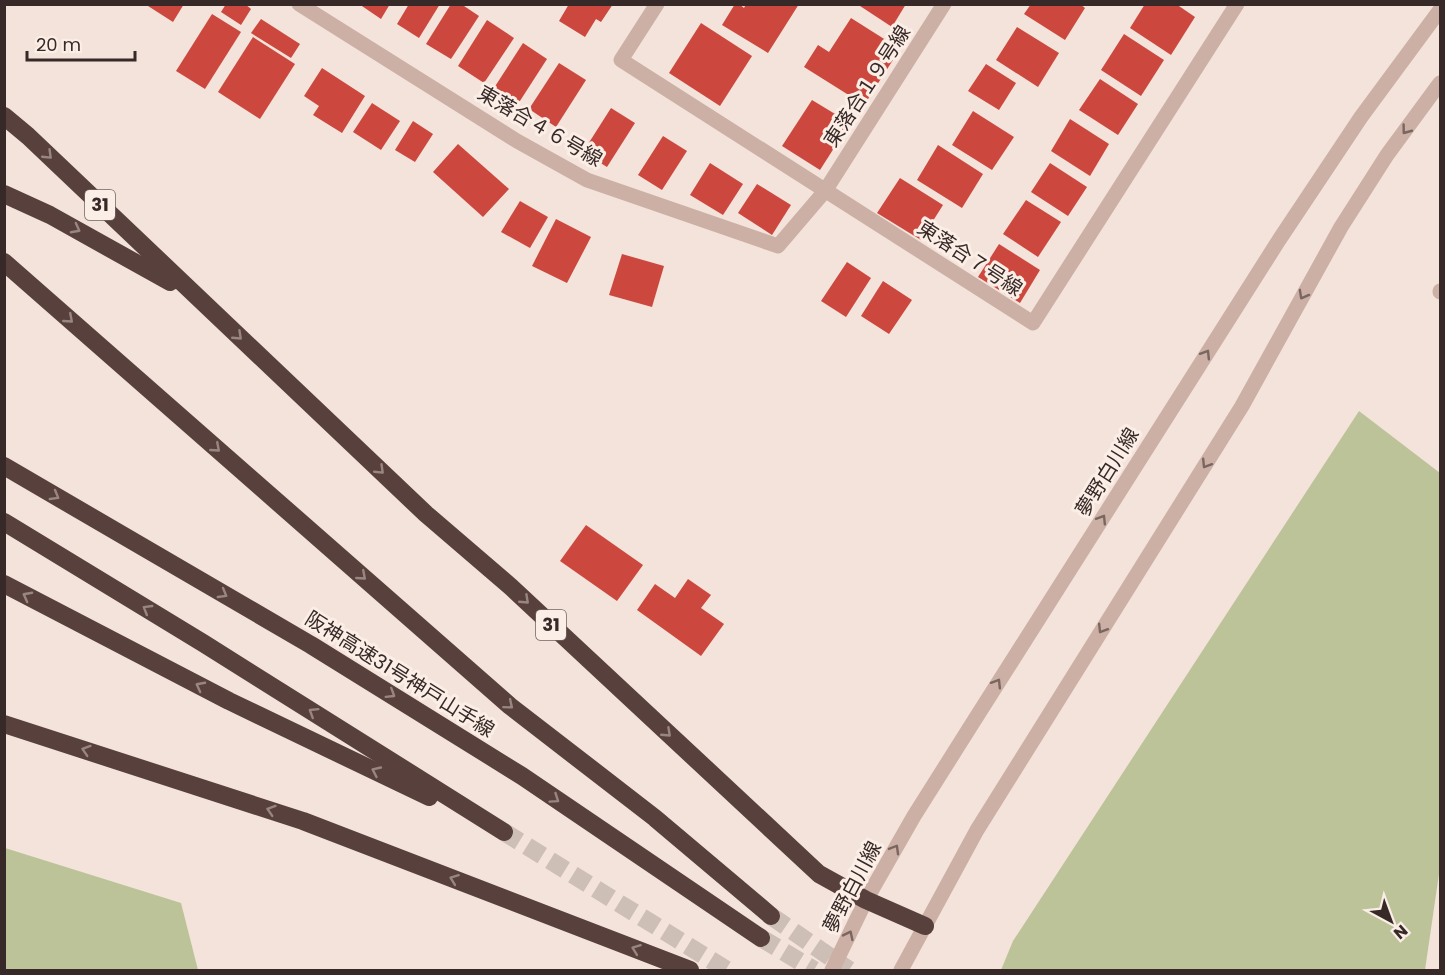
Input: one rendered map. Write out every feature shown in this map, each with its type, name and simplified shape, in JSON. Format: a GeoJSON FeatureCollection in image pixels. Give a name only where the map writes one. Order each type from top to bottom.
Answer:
{"type":"FeatureCollection","features":[{"type":"Feature","properties":{"kind":"highway","name":"31"},"geometry":{"type":"LineString","coordinates":[[4,116],[426,514],[511,587],[819,874],[866,900],[925,926]]}},
{"type":"Feature","properties":{"kind":"highway","name":"31"},"geometry":{"type":"LineString","coordinates":[[4,194],[50,214],[195,296]]}},
{"type":"Feature","properties":{"kind":"highway"},"geometry":{"type":"LineString","coordinates":[[4,262],[510,706],[655,818],[771,916]]}},
{"type":"Feature","properties":{"kind":"highway","name":"阪神高速31号神戸山手線"},"geometry":{"type":"LineString","coordinates":[[4,466],[352,670],[522,776],[761,938]]}},
{"type":"Feature","properties":{"kind":"highway"},"geometry":{"type":"LineString","coordinates":[[4,522],[203,643],[504,832],[229,701],[4,584]]}},
{"type":"Feature","properties":{"kind":"highway"},"geometry":{"type":"LineString","coordinates":[[6,724],[303,821],[690,970]]}},
{"type":"Feature","properties":{"kind":"street","name":"東落合４６号線"},"geometry":{"type":"LineString","coordinates":[[299,4],[517,141],[587,180],[778,246],[825,191]]}},
{"type":"Feature","properties":{"kind":"street","name":"東落合７号線"},"geometry":{"type":"LineString","coordinates":[[657,4],[621,60],[1033,324],[1237,4]]}},
{"type":"Feature","properties":{"kind":"street","name":"東落合１９号線"},"geometry":{"type":"LineString","coordinates":[[825,191],[944,4]]}},
{"type":"Feature","properties":{"kind":"street","name":"夢野白川線"},"geometry":{"type":"LineString","coordinates":[[832,970],[866,900],[960,742],[1279,240],[1361,117],[1440,10]]}},
{"type":"Feature","properties":{"kind":"street"},"geometry":{"type":"LineString","coordinates":[[901,970],[977,830],[1242,406],[1341,227],[1386,155],[1440,83]]}},
{"type":"Feature","properties":{"kind":"green space"},"geometry":{"type":"Polygon","coordinates":[[[1359,411],[1440,473],[1440,867],[1425,970],[1001,970],[1013,941],[1359,411]]]}},
{"type":"Feature","properties":{"kind":"green space"},"geometry":{"type":"Polygon","coordinates":[[[5,848],[181,903],[198,970],[5,970],[5,848]]]}},
{"type":"Feature","properties":{"kind":"building"},"geometry":{"type":"Polygon","coordinates":[[[149,4],[184,4],[173,22],[148,6],[149,4]]]}},
{"type":"Feature","properties":{"kind":"building"},"geometry":{"type":"Polygon","coordinates":[[[226,4],[245,4],[251,9],[241,25],[221,12],[226,4]]]}},
{"type":"Feature","properties":{"kind":"building"},"geometry":{"type":"Polygon","coordinates":[[[359,4],[390,4],[381,19],[359,4]]]}},
{"type":"Feature","properties":{"kind":"building"},"geometry":{"type":"Polygon","coordinates":[[[409,4],[440,4],[419,38],[397,24],[409,4]]]}},
{"type":"Feature","properties":{"kind":"building"},"geometry":{"type":"Polygon","coordinates":[[[451,4],[461,4],[479,16],[451,59],[426,44],[451,4]]]}},
{"type":"Feature","properties":{"kind":"building"},"geometry":{"type":"Polygon","coordinates":[[[569,4],[613,4],[601,22],[596,19],[585,37],[559,21],[569,4]]]}},
{"type":"Feature","properties":{"kind":"building"},"geometry":{"type":"Polygon","coordinates":[[[735,4],[744,8],[746,4],[799,4],[768,53],[722,25],[735,4]]]}},
{"type":"Feature","properties":{"kind":"building"},"geometry":{"type":"Polygon","coordinates":[[[857,4],[906,4],[892,27],[857,4]]]}},
{"type":"Feature","properties":{"kind":"building"},"geometry":{"type":"Polygon","coordinates":[[[1031,4],[1080,4],[1085,8],[1065,40],[1024,14],[1031,4]]]}},
{"type":"Feature","properties":{"kind":"building"},"geometry":{"type":"Polygon","coordinates":[[[1145,4],[1176,4],[1195,17],[1171,55],[1130,28],[1145,4]]]}},
{"type":"Feature","properties":{"kind":"building"},"geometry":{"type":"Polygon","coordinates":[[[212,14],[241,32],[205,89],[176,71],[212,14]]]}},
{"type":"Feature","properties":{"kind":"building"},"geometry":{"type":"Polygon","coordinates":[[[851,18],[900,49],[868,99],[859,94],[855,99],[804,67],[818,45],[829,52],[851,18]]]}},
{"type":"Feature","properties":{"kind":"building"},"geometry":{"type":"Polygon","coordinates":[[[261,19],[300,44],[291,58],[251,33],[261,19]]]}},
{"type":"Feature","properties":{"kind":"building"},"geometry":{"type":"Polygon","coordinates":[[[487,20],[514,38],[484,83],[458,66],[487,20]]]}},
{"type":"Feature","properties":{"kind":"building"},"geometry":{"type":"Polygon","coordinates":[[[701,23],[752,56],[720,106],[669,73],[701,23]]]}},
{"type":"Feature","properties":{"kind":"building"},"geometry":{"type":"Polygon","coordinates":[[[1017,27],[1059,53],[1038,87],[996,60],[1017,27]]]}},
{"type":"Feature","properties":{"kind":"building"},"geometry":{"type":"Polygon","coordinates":[[[1124,34],[1164,60],[1141,96],[1101,70],[1124,34]]]}},
{"type":"Feature","properties":{"kind":"building"},"geometry":{"type":"Polygon","coordinates":[[[253,37],[295,64],[260,119],[218,92],[253,37]]]}},
{"type":"Feature","properties":{"kind":"building"},"geometry":{"type":"Polygon","coordinates":[[[523,43],[547,59],[518,104],[494,88],[523,43]]]}},
{"type":"Feature","properties":{"kind":"building"},"geometry":{"type":"Polygon","coordinates":[[[559,63],[586,80],[556,127],[529,109],[559,63]]]}},
{"type":"Feature","properties":{"kind":"building"},"geometry":{"type":"Polygon","coordinates":[[[986,64],[1016,83],[999,110],[968,91],[986,64]]]}},
{"type":"Feature","properties":{"kind":"building"},"geometry":{"type":"Polygon","coordinates":[[[322,68],[365,96],[342,133],[313,115],[319,106],[304,96],[322,68]]]}},
{"type":"Feature","properties":{"kind":"building"},"geometry":{"type":"Polygon","coordinates":[[[1100,79],[1138,104],[1118,135],[1079,110],[1100,79]]]}},
{"type":"Feature","properties":{"kind":"building"},"geometry":{"type":"Polygon","coordinates":[[[812,100],[850,123],[820,170],[782,146],[812,100]]]}},
{"type":"Feature","properties":{"kind":"building"},"geometry":{"type":"Polygon","coordinates":[[[372,103],[400,121],[381,150],[353,132],[372,103]]]}},
{"type":"Feature","properties":{"kind":"building"},"geometry":{"type":"Polygon","coordinates":[[[611,108],[635,123],[607,167],[583,152],[611,108]]]}},
{"type":"Feature","properties":{"kind":"building"},"geometry":{"type":"Polygon","coordinates":[[[973,111],[1014,137],[992,170],[952,145],[973,111]]]}},
{"type":"Feature","properties":{"kind":"building"},"geometry":{"type":"Polygon","coordinates":[[[1070,119],[1109,144],[1090,176],[1051,151],[1070,119]]]}},
{"type":"Feature","properties":{"kind":"building"},"geometry":{"type":"Polygon","coordinates":[[[413,121],[433,134],[415,162],[395,150],[413,121]]]}},
{"type":"Feature","properties":{"kind":"building"},"geometry":{"type":"Polygon","coordinates":[[[663,136],[687,151],[662,190],[638,175],[663,136]]]}},
{"type":"Feature","properties":{"kind":"building"},"geometry":{"type":"Polygon","coordinates":[[[458,144],[509,189],[483,217],[433,172],[458,144]]]}},
{"type":"Feature","properties":{"kind":"building"},"geometry":{"type":"Polygon","coordinates":[[[938,145],[983,174],[962,208],[917,180],[938,145]]]}},
{"type":"Feature","properties":{"kind":"building"},"geometry":{"type":"Polygon","coordinates":[[[710,163],[743,184],[723,215],[690,195],[710,163]]]}},
{"type":"Feature","properties":{"kind":"building"},"geometry":{"type":"Polygon","coordinates":[[[1050,163],[1087,187],[1068,216],[1031,192],[1050,163]]]}},
{"type":"Feature","properties":{"kind":"building"},"geometry":{"type":"Polygon","coordinates":[[[900,178],[943,205],[921,240],[877,213],[900,178]]]}},
{"type":"Feature","properties":{"kind":"building"},"geometry":{"type":"Polygon","coordinates":[[[757,184],[791,205],[772,235],[738,213],[757,184]]]}},
{"type":"Feature","properties":{"kind":"building"},"geometry":{"type":"Polygon","coordinates":[[[1026,200],[1061,222],[1038,257],[1003,234],[1026,200]]]}},
{"type":"Feature","properties":{"kind":"building"},"geometry":{"type":"Polygon","coordinates":[[[520,201],[548,217],[530,248],[501,232],[520,201]]]}},
{"type":"Feature","properties":{"kind":"building"},"geometry":{"type":"Polygon","coordinates":[[[556,219],[591,237],[567,283],[532,266],[556,219]]]}},
{"type":"Feature","properties":{"kind":"building"},"geometry":{"type":"Polygon","coordinates":[[[999,244],[1040,270],[1020,303],[978,277],[999,244]]]}},
{"type":"Feature","properties":{"kind":"building"},"geometry":{"type":"Polygon","coordinates":[[[622,254],[664,266],[652,307],[609,295],[622,254]]]}},
{"type":"Feature","properties":{"kind":"building"},"geometry":{"type":"Polygon","coordinates":[[[847,262],[871,278],[846,317],[821,301],[847,262]]]}},
{"type":"Feature","properties":{"kind":"building"},"geometry":{"type":"Polygon","coordinates":[[[883,281],[912,300],[889,334],[861,316],[883,281]]]}},
{"type":"Feature","properties":{"kind":"building"},"geometry":{"type":"Polygon","coordinates":[[[586,525],[643,565],[617,601],[560,561],[586,525]]]}},
{"type":"Feature","properties":{"kind":"building"},"geometry":{"type":"Polygon","coordinates":[[[688,579],[711,595],[701,608],[724,624],[701,656],[637,610],[655,584],[675,598],[688,579]]]}},
{"type":"Feature","properties":{"kind":"tunnel"},"geometry":{"type":"LineString","coordinates":[[504,832],[727,970]]}},
{"type":"Feature","properties":{"kind":"tunnel"},"geometry":{"type":"LineString","coordinates":[[771,916],[849,970]]}},
{"type":"Feature","properties":{"kind":"tunnel"},"geometry":{"type":"LineString","coordinates":[[761,938],[814,970]]}}]}
